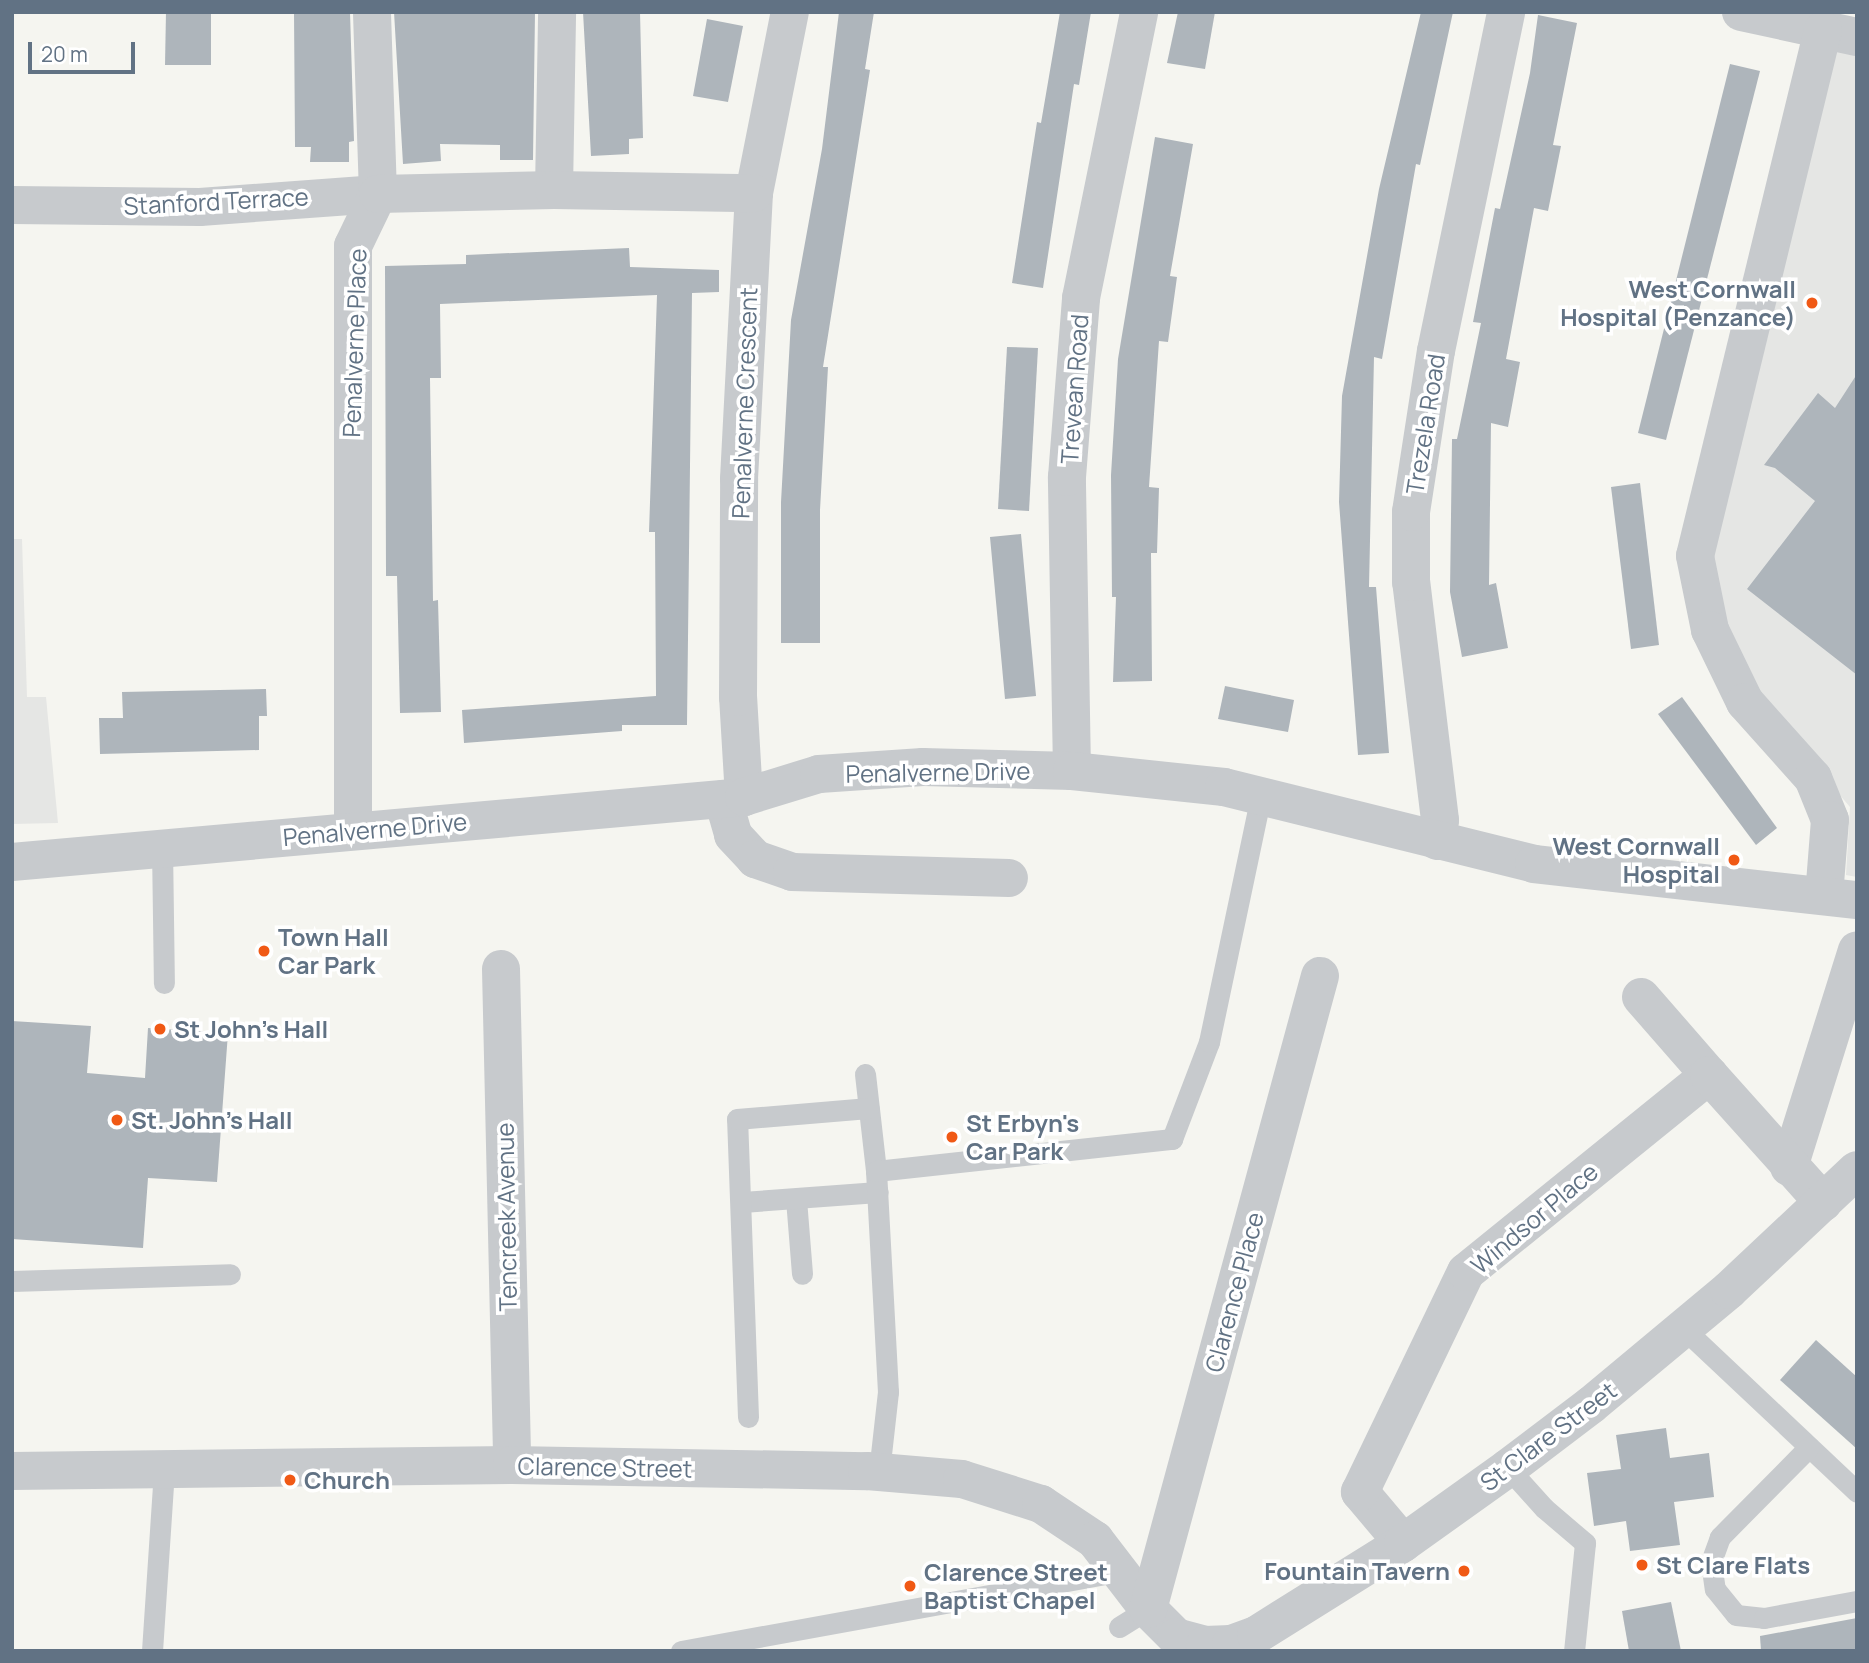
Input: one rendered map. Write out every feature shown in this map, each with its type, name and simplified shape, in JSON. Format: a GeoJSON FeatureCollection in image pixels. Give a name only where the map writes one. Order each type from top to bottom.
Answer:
{"type":"FeatureCollection","features":[{"type":"Feature","properties":{"kind":"street"},"geometry":{"type":"LineString","coordinates":[[372,12],[378,194],[554,190],[754,193]]}},
{"type":"Feature","properties":{"kind":"street"},"geometry":{"type":"LineString","coordinates":[[554,190],[557,12]]}},
{"type":"Feature","properties":{"kind":"street","name":"Penalverne Crescent"},"geometry":{"type":"LineString","coordinates":[[790,12],[754,193],[739,479],[738,697],[733,835],[755,859],[792,872],[1009,878]]}},
{"type":"Feature","properties":{"kind":"street","name":"Trevean Road"},"geometry":{"type":"LineString","coordinates":[[1072,771],[1067,477],[1081,298],[1139,12]]}},
{"type":"Feature","properties":{"kind":"street","name":"Trezela Road"},"geometry":{"type":"LineString","coordinates":[[1437,841],[1440,820],[1411,582],[1411,512],[1436,351],[1506,12]]}},
{"type":"Feature","properties":{"kind":"street"},"geometry":{"type":"LineString","coordinates":[[1741,12],[1840,33],[1695,556],[1710,630],[1745,702],[1813,778],[1830,820],[1840,898]]}},
{"type":"Feature","properties":{"kind":"street","name":"Stanford Terrace"},"geometry":{"type":"LineString","coordinates":[[12,205],[200,207],[378,194]]}},
{"type":"Feature","properties":{"kind":"street","name":"Penalverne Place"},"geometry":{"type":"LineString","coordinates":[[353,829],[353,246],[378,194]]}},
{"type":"Feature","properties":{"kind":"street","name":"Penalverne Drive"},"geometry":{"type":"LineString","coordinates":[[12,862],[353,829],[734,798],[818,774],[923,768],[1072,771],[1261,795],[1534,864],[1840,898]]}},
{"type":"Feature","properties":{"kind":"street"},"geometry":{"type":"LineString","coordinates":[[1789,1167],[1857,950]]}},
{"type":"Feature","properties":{"kind":"street","name":"Tencreek Avenue"},"geometry":{"type":"LineString","coordinates":[[501,970],[512,1465]]}},
{"type":"Feature","properties":{"kind":"street","name":"Clarence Place"},"geometry":{"type":"LineString","coordinates":[[1133,1618],[1320,976]]}},
{"type":"Feature","properties":{"kind":"street"},"geometry":{"type":"LineString","coordinates":[[1641,997],[1789,1167],[1823,1202]]}},
{"type":"Feature","properties":{"kind":"street","name":"Windsor Place"},"geometry":{"type":"LineString","coordinates":[[1403,1543],[1360,1492],[1466,1272],[1709,1075]]}},
{"type":"Feature","properties":{"kind":"street","name":"St Clare Street"},"geometry":{"type":"LineString","coordinates":[[1204,1648],[1231,1644],[1256,1635],[1403,1543],[1508,1468],[1683,1328],[1857,1170]]}},
{"type":"Feature","properties":{"kind":"street","name":"Clarence Street"},"geometry":{"type":"LineString","coordinates":[[12,1471],[512,1465],[879,1472],[962,1479],[1041,1504],[1095,1540],[1122,1571],[1133,1618],[1204,1648]]}},
{"type":"Feature","properties":{"kind":"lane"},"geometry":{"type":"LineString","coordinates":[[742,1202],[796,1199],[877,1182],[1172,1139],[1209,1042],[1261,795]]}},
{"type":"Feature","properties":{"kind":"lane"},"geometry":{"type":"LineString","coordinates":[[162,846],[164,983]]}},
{"type":"Feature","properties":{"kind":"lane"},"geometry":{"type":"LineString","coordinates":[[865,1074],[877,1182],[888,1392],[879,1472]]}},
{"type":"Feature","properties":{"kind":"lane"},"geometry":{"type":"LineString","coordinates":[[748,1417],[737,1119],[869,1108]]}},
{"type":"Feature","properties":{"kind":"lane"},"geometry":{"type":"LineString","coordinates":[[796,1199],[802,1274]]}},
{"type":"Feature","properties":{"kind":"lane"},"geometry":{"type":"LineString","coordinates":[[12,1281],[230,1274]]}},
{"type":"Feature","properties":{"kind":"lane"},"geometry":{"type":"LineString","coordinates":[[1683,1328],[1857,1492]]}},
{"type":"Feature","properties":{"kind":"lane"},"geometry":{"type":"LineString","coordinates":[[1809,1447],[1720,1537],[1711,1562],[1715,1589],[1736,1615],[1764,1618],[1857,1601]]}},
{"type":"Feature","properties":{"kind":"lane"},"geometry":{"type":"LineString","coordinates":[[1508,1468],[1544,1508],[1585,1543],[1574,1651]]}},
{"type":"Feature","properties":{"kind":"lane"},"geometry":{"type":"LineString","coordinates":[[152,1651],[164,1469]]}},
{"type":"Feature","properties":{"kind":"lane"},"geometry":{"type":"LineString","coordinates":[[681,1651],[1122,1571]]}},
{"type":"Feature","properties":{"kind":"shaded area","name":"West Cornwall Hospital (Penzance)"},"geometry":{"type":"Polygon","coordinates":[[[1829,44],[1857,51],[1857,877],[1846,875],[1850,807],[1754,694],[1727,639],[1709,554],[1829,44]]]}},
{"type":"Feature","properties":{"kind":"shaded area"},"geometry":{"type":"Polygon","coordinates":[[[12,539],[22,539],[27,697],[46,697],[58,823],[12,824],[12,539]]]}},
{"type":"Feature","properties":{"kind":"building"},"geometry":{"type":"Polygon","coordinates":[[[166,12],[211,12],[211,65],[165,65],[166,12]]]}},
{"type":"Feature","properties":{"kind":"building"},"geometry":{"type":"Polygon","coordinates":[[[350,12],[354,141],[349,142],[349,162],[310,162],[311,147],[295,147],[294,13],[350,12]]]}},
{"type":"Feature","properties":{"kind":"building"},"geometry":{"type":"Polygon","coordinates":[[[394,12],[535,12],[533,160],[500,160],[500,145],[440,144],[441,161],[403,164],[394,12]]]}},
{"type":"Feature","properties":{"kind":"building"},"geometry":{"type":"Polygon","coordinates":[[[583,12],[640,12],[643,138],[629,139],[629,154],[591,156],[583,12]]]}},
{"type":"Feature","properties":{"kind":"building"},"geometry":{"type":"Polygon","coordinates":[[[839,12],[874,12],[865,69],[870,70],[823,367],[828,367],[820,510],[820,643],[781,643],[781,502],[791,320],[822,149],[839,12]]]}},
{"type":"Feature","properties":{"kind":"building"},"geometry":{"type":"Polygon","coordinates":[[[1060,12],[1091,12],[1079,85],[1074,84],[1043,288],[1012,283],[1037,122],[1041,123],[1060,12]]]}},
{"type":"Feature","properties":{"kind":"building"},"geometry":{"type":"Polygon","coordinates":[[[1178,12],[1215,12],[1205,69],[1167,63],[1178,12]]]}},
{"type":"Feature","properties":{"kind":"building"},"geometry":{"type":"Polygon","coordinates":[[[1421,12],[1453,12],[1420,165],[1416,164],[1382,359],[1374,357],[1369,587],[1376,587],[1389,753],[1358,755],[1339,502],[1342,396],[1379,189],[1421,12]]]}},
{"type":"Feature","properties":{"kind":"building"},"geometry":{"type":"Polygon","coordinates":[[[1538,15],[1577,23],[1553,145],[1561,146],[1548,211],[1534,208],[1506,359],[1520,362],[1508,427],[1491,423],[1489,585],[1496,583],[1508,648],[1462,657],[1450,592],[1452,439],[1457,439],[1481,323],[1473,322],[1495,208],[1500,209],[1530,73],[1538,15]]]}},
{"type":"Feature","properties":{"kind":"building"},"geometry":{"type":"Polygon","coordinates":[[[707,19],[743,26],[728,102],[693,96],[707,19]]]}},
{"type":"Feature","properties":{"kind":"building"},"geometry":{"type":"Polygon","coordinates":[[[1730,64],[1760,71],[1666,440],[1638,433],[1730,64]]]}},
{"type":"Feature","properties":{"kind":"building"},"geometry":{"type":"Polygon","coordinates":[[[1155,137],[1193,144],[1170,276],[1177,277],[1168,342],[1159,341],[1149,487],[1159,488],[1157,553],[1151,553],[1152,681],[1113,682],[1116,597],[1112,597],[1111,475],[1118,359],[1155,137]]]}},
{"type":"Feature","properties":{"kind":"building"},"geometry":{"type":"Polygon","coordinates":[[[629,248],[630,267],[719,270],[719,292],[692,293],[687,725],[622,725],[622,731],[464,743],[462,710],[656,696],[655,532],[649,532],[657,295],[440,304],[441,378],[430,378],[433,601],[438,600],[441,712],[400,713],[397,576],[386,576],[385,266],[466,264],[466,255],[629,248]]]}},
{"type":"Feature","properties":{"kind":"building"},"geometry":{"type":"Polygon","coordinates":[[[1007,347],[1038,348],[1029,511],[998,509],[1007,347]]]}},
{"type":"Feature","properties":{"kind":"building"},"geometry":{"type":"Polygon","coordinates":[[[1857,374],[1857,675],[1747,589],[1815,501],[1775,468],[1764,465],[1818,393],[1835,408],[1857,374]]]}},
{"type":"Feature","properties":{"kind":"building"},"geometry":{"type":"Polygon","coordinates":[[[1640,483],[1659,645],[1631,649],[1611,487],[1640,483]]]}},
{"type":"Feature","properties":{"kind":"building"},"geometry":{"type":"Polygon","coordinates":[[[1021,534],[1036,696],[1005,699],[990,537],[1021,534]]]}},
{"type":"Feature","properties":{"kind":"building"},"geometry":{"type":"Polygon","coordinates":[[[1225,686],[1294,700],[1288,732],[1218,719],[1225,686]]]}},
{"type":"Feature","properties":{"kind":"building"},"geometry":{"type":"Polygon","coordinates":[[[266,689],[267,716],[259,716],[259,750],[100,754],[99,718],[123,718],[122,692],[266,689]]]}},
{"type":"Feature","properties":{"kind":"building"},"geometry":{"type":"Polygon","coordinates":[[[1682,697],[1777,828],[1756,845],[1658,714],[1682,697]]]}},
{"type":"Feature","properties":{"kind":"building","name":"St. John's Hall"},"geometry":{"type":"Polygon","coordinates":[[[12,1021],[91,1026],[87,1073],[145,1078],[148,1028],[228,1033],[217,1182],[148,1178],[143,1248],[12,1239],[12,1021]]]}},
{"type":"Feature","properties":{"kind":"building"},"geometry":{"type":"Polygon","coordinates":[[[1816,1340],[1857,1377],[1857,1449],[1780,1380],[1816,1340]]]}},
{"type":"Feature","properties":{"kind":"building"},"geometry":{"type":"Polygon","coordinates":[[[1666,1428],[1670,1458],[1709,1453],[1714,1497],[1674,1502],[1680,1545],[1630,1551],[1626,1521],[1594,1526],[1587,1473],[1621,1469],[1616,1435],[1666,1428]]]}},
{"type":"Feature","properties":{"kind":"building"},"geometry":{"type":"Polygon","coordinates":[[[1671,1602],[1681,1651],[1629,1651],[1622,1611],[1671,1602]]]}},
{"type":"Feature","properties":{"kind":"building"},"geometry":{"type":"Polygon","coordinates":[[[1857,1618],[1857,1651],[1761,1651],[1760,1636],[1857,1618]]]}},
{"type":"Feature","properties":{"kind":"place","name":"West Cornwall Hospital (Penzance)"},"geometry":{"type":"Point","coordinates":[1812,303]}},
{"type":"Feature","properties":{"kind":"place","name":"West Cornwall Hospital"},"geometry":{"type":"Point","coordinates":[1734,860]}},
{"type":"Feature","properties":{"kind":"place","name":"Town Hall Car Park"},"geometry":{"type":"Point","coordinates":[264,951]}},
{"type":"Feature","properties":{"kind":"place","name":"St John's Hall"},"geometry":{"type":"Point","coordinates":[160,1029]}},
{"type":"Feature","properties":{"kind":"place","name":"St. John's Hall"},"geometry":{"type":"Point","coordinates":[117,1120]}},
{"type":"Feature","properties":{"kind":"place","name":"St Erbyn's Car Park"},"geometry":{"type":"Point","coordinates":[952,1137]}},
{"type":"Feature","properties":{"kind":"place","name":"Church"},"geometry":{"type":"Point","coordinates":[290,1480]}},
{"type":"Feature","properties":{"kind":"place","name":"St Clare Flats"},"geometry":{"type":"Point","coordinates":[1642,1565]}},
{"type":"Feature","properties":{"kind":"place","name":"Fountain Tavern"},"geometry":{"type":"Point","coordinates":[1464,1571]}},
{"type":"Feature","properties":{"kind":"place","name":"Clarence Street Baptist Chapel"},"geometry":{"type":"Point","coordinates":[910,1586]}}]}
